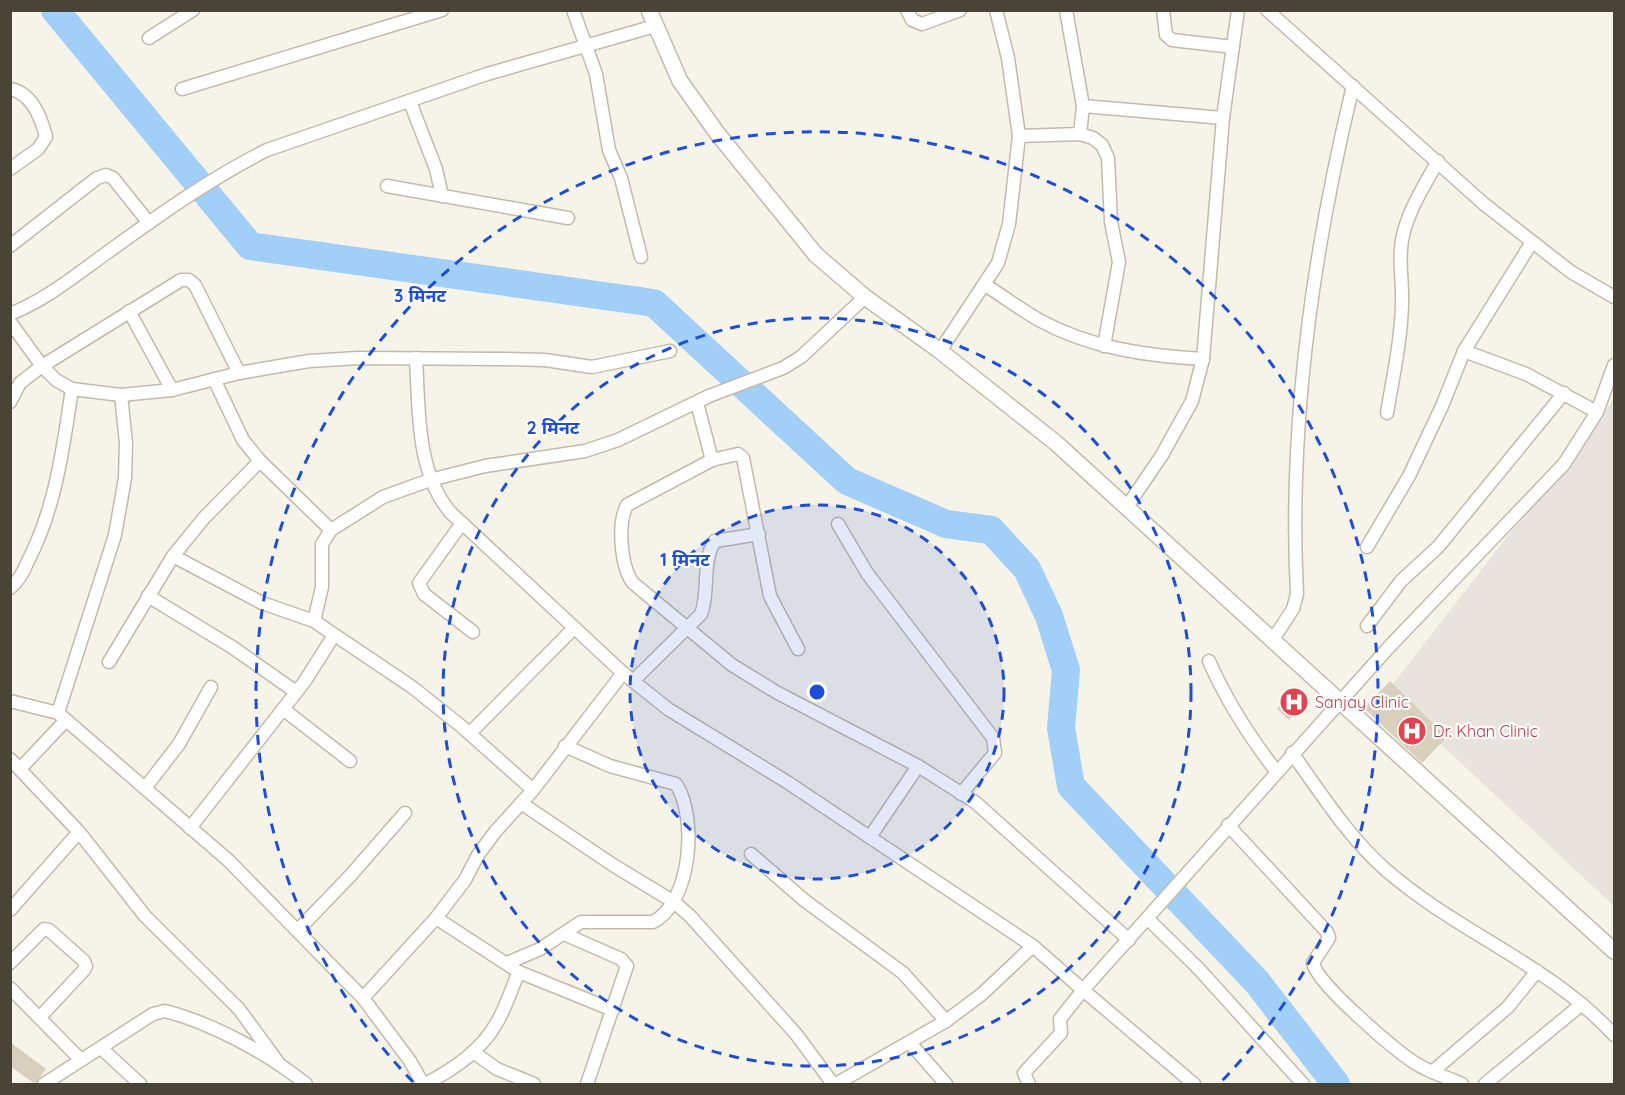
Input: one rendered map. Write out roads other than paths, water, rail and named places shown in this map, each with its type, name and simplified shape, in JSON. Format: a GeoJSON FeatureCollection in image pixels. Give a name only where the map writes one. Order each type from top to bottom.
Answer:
{"type":"FeatureCollection","features":[{"type":"Feature","properties":{"kind":"street"},"geometry":{"type":"LineString","coordinates":[[148,38],[193,10]]}},
{"type":"Feature","properties":{"kind":"street"},"geometry":{"type":"LineString","coordinates":[[182,89],[442,10]]}},
{"type":"Feature","properties":{"kind":"street"},"geometry":{"type":"LineString","coordinates":[[573,10],[596,74],[609,150],[621,178],[641,257]]}},
{"type":"Feature","properties":{"kind":"street"},"geometry":{"type":"LineString","coordinates":[[649,10],[680,81],[717,133],[816,255],[865,297],[940,351],[1056,442],[1339,703],[1614,951]]}},
{"type":"Feature","properties":{"kind":"street"},"geometry":{"type":"LineString","coordinates":[[907,10],[912,20],[922,24],[960,10]]}},
{"type":"Feature","properties":{"kind":"street"},"geometry":{"type":"LineString","coordinates":[[940,351],[986,285],[998,263],[1009,224],[1018,136],[1008,58],[996,10]]}},
{"type":"Feature","properties":{"kind":"street"},"geometry":{"type":"LineString","coordinates":[[1066,10],[1083,106],[1080,134]]}},
{"type":"Feature","properties":{"kind":"street"},"geometry":{"type":"LineString","coordinates":[[1163,10],[1166,35],[1172,40],[1233,47]]}},
{"type":"Feature","properties":{"kind":"street"},"geometry":{"type":"LineString","coordinates":[[1126,507],[1162,455],[1192,401],[1203,359],[1223,118],[1238,10]]}},
{"type":"Feature","properties":{"kind":"street"},"geometry":{"type":"LineString","coordinates":[[1267,10],[1484,204],[1570,272],[1614,297]]}},
{"type":"Feature","properties":{"kind":"street"},"geometry":{"type":"LineString","coordinates":[[10,314],[36,301],[168,209],[239,164],[267,150],[487,74],[655,26]]}},
{"type":"Feature","properties":{"kind":"street"},"geometry":{"type":"LineString","coordinates":[[1272,641],[1293,609],[1297,594],[1296,474],[1302,383],[1332,174],[1353,86]]}},
{"type":"Feature","properties":{"kind":"street"},"geometry":{"type":"LineString","coordinates":[[10,88],[28,96],[43,124],[46,137],[38,149],[10,169]]}},
{"type":"Feature","properties":{"kind":"street"},"geometry":{"type":"LineString","coordinates":[[410,102],[436,169],[442,196]]}},
{"type":"Feature","properties":{"kind":"street"},"geometry":{"type":"LineString","coordinates":[[1083,106],[1223,118]]}},
{"type":"Feature","properties":{"kind":"street"},"geometry":{"type":"LineString","coordinates":[[1018,136],[1080,134],[1093,138],[1102,145],[1107,158],[1111,222],[1118,249],[1113,304],[1104,346]]}},
{"type":"Feature","properties":{"kind":"street"},"geometry":{"type":"LineString","coordinates":[[1387,413],[1399,340],[1402,303],[1400,256],[1403,232],[1412,206],[1437,161]]}},
{"type":"Feature","properties":{"kind":"street"},"geometry":{"type":"LineString","coordinates":[[10,246],[97,178],[106,175],[113,178],[149,223]]}},
{"type":"Feature","properties":{"kind":"street"},"geometry":{"type":"LineString","coordinates":[[387,186],[568,218]]}},
{"type":"Feature","properties":{"kind":"street"},"geometry":{"type":"LineString","coordinates":[[1367,547],[1409,476],[1442,406],[1464,351],[1532,242]]}},
{"type":"Feature","properties":{"kind":"street"},"geometry":{"type":"LineString","coordinates":[[10,402],[20,383],[42,366],[171,284],[189,280],[195,285],[216,324],[239,373]]}},
{"type":"Feature","properties":{"kind":"street"},"geometry":{"type":"LineString","coordinates":[[986,285],[1039,320],[1104,346],[1156,356],[1203,359]]}},
{"type":"Feature","properties":{"kind":"street"},"geometry":{"type":"LineString","coordinates":[[314,621],[322,587],[322,544],[331,530],[383,497],[430,480],[485,466],[585,451],[618,440],[709,396],[783,368],[814,346],[865,297]]}},
{"type":"Feature","properties":{"kind":"street"},"geometry":{"type":"LineString","coordinates":[[129,311],[172,390]]}},
{"type":"Feature","properties":{"kind":"street"},"geometry":{"type":"LineString","coordinates":[[10,322],[42,366],[56,380],[72,389],[121,395],[172,390],[239,373],[309,361],[416,358],[545,360],[592,367],[670,351]]}},
{"type":"Feature","properties":{"kind":"street"},"geometry":{"type":"LineString","coordinates":[[1464,351],[1526,374],[1597,412]]}},
{"type":"Feature","properties":{"kind":"street"},"geometry":{"type":"LineString","coordinates":[[416,358],[421,429],[430,480],[437,497],[462,524],[623,673],[668,709],[750,758],[1033,946],[1194,1084]]}},
{"type":"Feature","properties":{"kind":"street"},"geometry":{"type":"LineString","coordinates":[[1029,1084],[1024,1072],[1061,1033],[1060,1019],[1083,990],[1157,909],[1292,753],[1389,647],[1564,464],[1597,412],[1614,365]]}},
{"type":"Feature","properties":{"kind":"street"},"geometry":{"type":"LineString","coordinates":[[214,380],[243,440],[260,461],[331,530]]}},
{"type":"Feature","properties":{"kind":"street"},"geometry":{"type":"LineString","coordinates":[[10,588],[20,577],[36,547],[51,505],[72,389]]}},
{"type":"Feature","properties":{"kind":"street"},"geometry":{"type":"LineString","coordinates":[[1367,626],[1401,581],[1438,547],[1564,393]]}},
{"type":"Feature","properties":{"kind":"street"},"geometry":{"type":"LineString","coordinates":[[20,769],[62,716],[114,535],[125,478],[126,442],[121,395]]}},
{"type":"Feature","properties":{"kind":"street"},"geometry":{"type":"LineString","coordinates":[[697,403],[712,460]]}},
{"type":"Feature","properties":{"kind":"street"},"geometry":{"type":"LineString","coordinates":[[798,649],[770,596],[743,458],[738,454],[712,460],[636,499],[622,514],[623,565],[627,575],[732,665],[918,766],[961,794],[1023,843],[1129,940]]}},
{"type":"Feature","properties":{"kind":"street"},"geometry":{"type":"LineString","coordinates":[[109,662],[173,556],[204,518],[260,461]]}},
{"type":"Feature","properties":{"kind":"street"},"geometry":{"type":"LineString","coordinates":[[462,524],[419,583],[424,594],[473,632]]}},
{"type":"Feature","properties":{"kind":"street"},"geometry":{"type":"LineString","coordinates":[[838,524],[867,573],[993,738],[995,753],[961,794]]}},
{"type":"Feature","properties":{"kind":"street"},"geometry":{"type":"LineString","coordinates":[[633,681],[701,614],[705,603],[709,554],[715,541],[759,534]]}},
{"type":"Feature","properties":{"kind":"street"},"geometry":{"type":"LineString","coordinates":[[173,556],[262,603],[314,621],[412,687],[470,733],[533,790]]}},
{"type":"Feature","properties":{"kind":"street"},"geometry":{"type":"LineString","coordinates":[[148,596],[232,647],[296,692]]}},
{"type":"Feature","properties":{"kind":"street"},"geometry":{"type":"LineString","coordinates":[[470,733],[574,628]]}},
{"type":"Feature","properties":{"kind":"street"},"geometry":{"type":"LineString","coordinates":[[190,828],[296,692],[334,635]]}},
{"type":"Feature","properties":{"kind":"street"},"geometry":{"type":"LineString","coordinates":[[1209,661],[1227,700],[1245,731],[1276,771]]}},
{"type":"Feature","properties":{"kind":"street"},"geometry":{"type":"LineString","coordinates":[[363,998],[436,918],[465,880],[478,855],[495,832],[533,790],[623,673]]}},
{"type":"Feature","properties":{"kind":"street"},"geometry":{"type":"LineString","coordinates":[[145,788],[179,744],[211,687]]}},
{"type":"Feature","properties":{"kind":"street"},"geometry":{"type":"LineString","coordinates":[[10,700],[62,716],[229,861],[363,998],[410,1061],[424,1084],[459,1066],[496,1025],[519,972]]}},
{"type":"Feature","properties":{"kind":"street"},"geometry":{"type":"LineString","coordinates":[[283,709],[350,761]]}},
{"type":"Feature","properties":{"kind":"street"},"geometry":{"type":"LineString","coordinates":[[507,963],[564,934],[573,926],[591,920],[653,922],[662,918],[674,902],[683,884],[687,831],[683,798],[676,784],[610,766],[565,746]]}},
{"type":"Feature","properties":{"kind":"street"},"geometry":{"type":"LineString","coordinates":[[1292,753],[1360,845],[1387,871],[1428,901],[1537,971],[1582,1004],[1614,1035]]}},
{"type":"Feature","properties":{"kind":"street"},"geometry":{"type":"LineString","coordinates":[[10,759],[79,832],[145,916],[238,1009],[277,1061]]}},
{"type":"Feature","properties":{"kind":"street"},"geometry":{"type":"LineString","coordinates":[[870,837],[918,766]]}},
{"type":"Feature","properties":{"kind":"street"},"geometry":{"type":"LineString","coordinates":[[521,803],[613,865],[674,902],[736,965],[796,1034],[834,1084],[946,1021],[982,994],[1033,946]]}},
{"type":"Feature","properties":{"kind":"street"},"geometry":{"type":"LineString","coordinates":[[298,930],[350,876],[405,813]]}},
{"type":"Feature","properties":{"kind":"street"},"geometry":{"type":"LineString","coordinates":[[1228,825],[1327,932],[1329,938],[1313,963],[1320,976],[1366,1023],[1415,1063],[1462,1084]]}},
{"type":"Feature","properties":{"kind":"street"},"geometry":{"type":"LineString","coordinates":[[10,910],[15,894],[79,832]]}},
{"type":"Feature","properties":{"kind":"street"},"geometry":{"type":"LineString","coordinates":[[751,854],[804,900],[903,974],[946,1021]]}},
{"type":"Feature","properties":{"kind":"street"},"geometry":{"type":"LineString","coordinates":[[436,918],[519,972],[613,1010]]}},
{"type":"Feature","properties":{"kind":"street"},"geometry":{"type":"LineString","coordinates":[[1148,919],[1198,968],[1303,1084]]}},
{"type":"Feature","properties":{"kind":"street"},"geometry":{"type":"LineString","coordinates":[[10,963],[44,929],[49,930],[84,961],[86,966],[84,970],[41,1016]]}},
{"type":"Feature","properties":{"kind":"street"},"geometry":{"type":"LineString","coordinates":[[564,934],[624,961],[627,972],[587,1084]]}},
{"type":"Feature","properties":{"kind":"street"},"geometry":{"type":"LineString","coordinates":[[1432,1072],[1508,1007],[1537,971]]}},
{"type":"Feature","properties":{"kind":"street"},"geometry":{"type":"LineString","coordinates":[[10,988],[41,1016],[81,1060]]}},
{"type":"Feature","properties":{"kind":"street"},"geometry":{"type":"LineString","coordinates":[[1485,1084],[1582,1004]]}},
{"type":"Feature","properties":{"kind":"street"},"geometry":{"type":"LineString","coordinates":[[44,1084],[153,1014],[165,1011],[198,1023],[277,1061],[306,1084]]}},
{"type":"Feature","properties":{"kind":"street"},"geometry":{"type":"LineString","coordinates":[[910,1043],[946,1084]]}},
{"type":"Feature","properties":{"kind":"street"},"geometry":{"type":"LineString","coordinates":[[101,1048],[140,1084]]}},
{"type":"Feature","properties":{"kind":"street"},"geometry":{"type":"LineString","coordinates":[[473,1052],[497,1069],[534,1084]]}},
{"type":"Feature","properties":{"kind":"waterway"},"geometry":{"type":"LineString","coordinates":[[55,10],[250,246],[654,303],[847,481],[946,524],[991,530],[1027,569],[1049,616],[1066,670],[1061,728],[1071,786],[1257,982],[1336,1084]]}},
{"type":"Feature","properties":{"kind":"place","name":"Sanjay Clinic"},"geometry":{"type":"Point","coordinates":[1294,702]}},
{"type":"Feature","properties":{"kind":"place","name":"Dr. Khan Clinic"},"geometry":{"type":"Point","coordinates":[1412,731]}}]}
